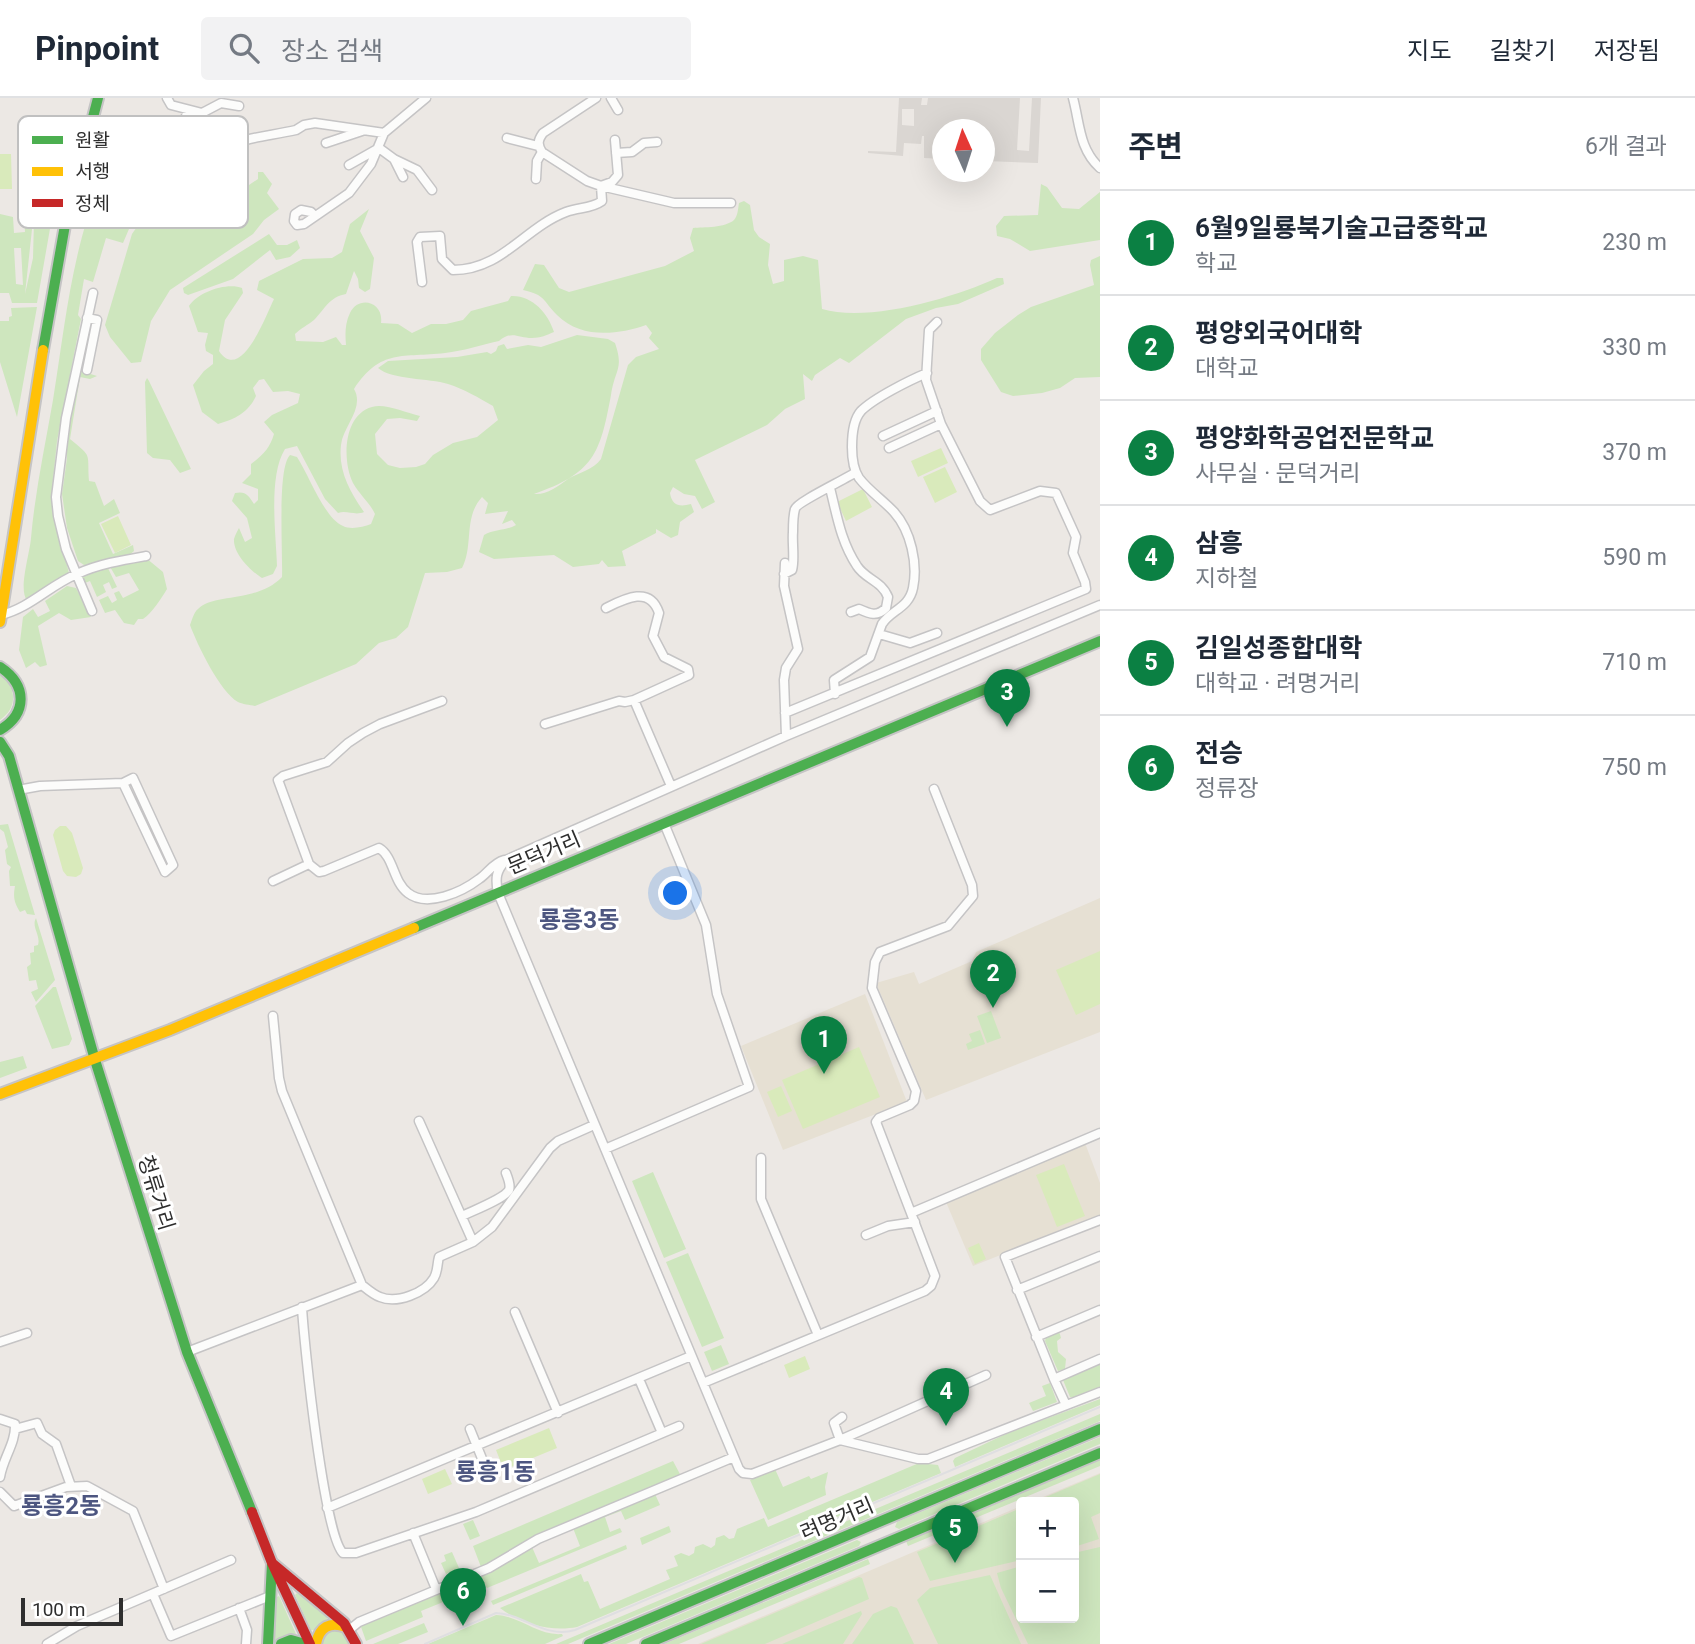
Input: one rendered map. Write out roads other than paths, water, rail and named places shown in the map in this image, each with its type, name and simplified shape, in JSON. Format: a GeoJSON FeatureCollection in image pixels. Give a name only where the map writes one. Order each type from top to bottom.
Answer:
{"type":"FeatureCollection","features":[{"type":"Feature","properties":{"kind":"main road"},"geometry":{"type":"LineString","coordinates":[[93,116],[98,98]]}},
{"type":"Feature","properties":{"kind":"main road"},"geometry":{"type":"LineString","coordinates":[[0,622],[64,228]]}},
{"type":"Feature","properties":{"kind":"main road","name":"문덕거리"},"geometry":{"type":"LineString","coordinates":[[0,1094],[95,1059],[1099,644]]}},
{"type":"Feature","properties":{"kind":"main road"},"geometry":{"type":"LineString","coordinates":[[0,667],[15,679],[22,700],[13,721],[0,730]]}},
{"type":"Feature","properties":{"kind":"main road","name":"청류거리"},"geometry":{"type":"LineString","coordinates":[[0,742],[9,755],[95,1059],[187,1352],[272,1563],[308,1644]]}},
{"type":"Feature","properties":{"kind":"main road","name":"려명거리"},"geometry":{"type":"LineString","coordinates":[[589,1644],[1100,1429]]}},
{"type":"Feature","properties":{"kind":"main road","name":"려명거리"},"geometry":{"type":"LineString","coordinates":[[646,1644],[1100,1453]]}},
{"type":"Feature","properties":{"kind":"main road"},"geometry":{"type":"LineString","coordinates":[[268,1644],[272,1563]]}},
{"type":"Feature","properties":{"kind":"main road"},"geometry":{"type":"LineString","coordinates":[[272,1563],[337,1617],[349,1630],[356,1644]]}},
{"type":"Feature","properties":{"kind":"main road"},"geometry":{"type":"LineString","coordinates":[[316,1644],[319,1632],[328,1624],[340,1624],[349,1630]]}},
{"type":"Feature","properties":{"kind":"main road"},"geometry":{"type":"LineString","coordinates":[[281,1644],[291,1640],[308,1644]]}},
{"type":"Feature","properties":{"kind":"street"},"geometry":{"type":"LineString","coordinates":[[167,98],[171,105],[202,113],[221,103],[239,106]]}},
{"type":"Feature","properties":{"kind":"street"},"geometry":{"type":"LineString","coordinates":[[314,215],[349,193],[371,164],[384,133],[426,98]]}},
{"type":"Feature","properties":{"kind":"street"},"geometry":{"type":"LineString","coordinates":[[536,179],[540,149],[538,140],[543,133],[596,98]]}},
{"type":"Feature","properties":{"kind":"street"},"geometry":{"type":"LineString","coordinates":[[611,98],[618,110]]}},
{"type":"Feature","properties":{"kind":"street"},"geometry":{"type":"LineString","coordinates":[[1073,98],[1083,146],[1100,169]]}},
{"type":"Feature","properties":{"kind":"street"},"geometry":{"type":"LineString","coordinates":[[186,116],[188,110]]}},
{"type":"Feature","properties":{"kind":"street"},"geometry":{"type":"LineString","coordinates":[[248,141],[284,137],[304,125],[315,123],[384,133]]}},
{"type":"Feature","properties":{"kind":"street"},"geometry":{"type":"LineString","coordinates":[[326,144],[365,131]]}},
{"type":"Feature","properties":{"kind":"street"},"geometry":{"type":"LineString","coordinates":[[506,138],[540,149],[587,181],[601,186],[674,203],[731,203]]}},
{"type":"Feature","properties":{"kind":"street"},"geometry":{"type":"LineString","coordinates":[[601,186],[612,182],[618,175],[615,140]]}},
{"type":"Feature","properties":{"kind":"street"},"geometry":{"type":"LineString","coordinates":[[616,153],[632,152],[644,144],[657,142]]}},
{"type":"Feature","properties":{"kind":"street"},"geometry":{"type":"LineString","coordinates":[[379,148],[417,170],[432,190]]}},
{"type":"Feature","properties":{"kind":"street"},"geometry":{"type":"LineString","coordinates":[[349,165],[379,148]]}},
{"type":"Feature","properties":{"kind":"street"},"geometry":{"type":"LineString","coordinates":[[394,159],[403,177]]}},
{"type":"Feature","properties":{"kind":"street"},"geometry":{"type":"LineString","coordinates":[[422,282],[417,242],[420,237],[440,236],[442,259],[453,270],[463,270],[499,258],[541,226],[566,212],[598,204],[603,197],[601,186]]}},
{"type":"Feature","properties":{"kind":"street"},"geometry":{"type":"LineString","coordinates":[[92,611],[75,574],[58,516],[56,497],[66,418],[93,293]]}},
{"type":"Feature","properties":{"kind":"street"},"geometry":{"type":"LineString","coordinates":[[87,318],[97,320],[88,370]]}},
{"type":"Feature","properties":{"kind":"street"},"geometry":{"type":"LineString","coordinates":[[785,713],[1086,589],[1073,553],[1076,537],[1056,493],[1040,491],[990,510],[980,501],[941,424],[926,380],[929,330],[937,322]]}},
{"type":"Feature","properties":{"kind":"street"},"geometry":{"type":"LineString","coordinates":[[835,694],[834,680],[869,660],[885,619],[900,610],[910,597],[914,585],[914,559],[906,532],[897,516],[856,472],[852,455],[852,433],[861,411],[927,373]]}},
{"type":"Feature","properties":{"kind":"street"},"geometry":{"type":"LineString","coordinates":[[883,436],[937,411]]}},
{"type":"Feature","properties":{"kind":"street"},"geometry":{"type":"LineString","coordinates":[[889,448],[941,424]]}},
{"type":"Feature","properties":{"kind":"street"},"geometry":{"type":"LineString","coordinates":[[784,574],[794,567],[792,546],[795,509],[800,502],[831,488],[856,472]]}},
{"type":"Feature","properties":{"kind":"street"},"geometry":{"type":"LineString","coordinates":[[831,488],[842,538],[858,569],[879,583],[888,597],[886,608],[877,614],[871,615],[859,610],[851,612]]}},
{"type":"Feature","properties":{"kind":"street"},"geometry":{"type":"LineString","coordinates":[[1,615],[18,611],[75,574],[108,563],[146,556]]}},
{"type":"Feature","properties":{"kind":"street"},"geometry":{"type":"LineString","coordinates":[[785,563],[784,586],[798,649],[786,668],[786,736]]}},
{"type":"Feature","properties":{"kind":"street"},"geometry":{"type":"LineString","coordinates":[[545,724],[619,701],[634,700],[690,675],[690,671],[662,655],[653,636],[659,613],[654,602],[647,597],[631,596],[606,608]]}},
{"type":"Feature","properties":{"kind":"street"},"geometry":{"type":"LineString","coordinates":[[442,701],[380,724],[348,743],[327,762],[278,780],[309,864],[318,872],[379,848],[385,853],[400,886],[406,892],[413,897],[432,899],[478,881],[494,864],[671,786],[1100,605]]}},
{"type":"Feature","properties":{"kind":"street"},"geometry":{"type":"LineString","coordinates":[[879,634],[910,643],[937,633]]}},
{"type":"Feature","properties":{"kind":"street"},"geometry":{"type":"LineString","coordinates":[[634,700],[671,786]]}},
{"type":"Feature","properties":{"kind":"street"},"geometry":{"type":"LineString","coordinates":[[18,790],[40,786],[123,783],[133,778],[173,865],[165,872],[123,783]]}},
{"type":"Feature","properties":{"kind":"street"},"geometry":{"type":"LineString","coordinates":[[703,1382],[925,1291],[931,1286],[935,1276],[876,1122],[879,1118],[910,1105],[914,1101],[916,1091],[875,998],[872,980],[875,962],[880,953],[948,926],[973,896],[972,885],[934,789]]}},
{"type":"Feature","properties":{"kind":"street"},"geometry":{"type":"LineString","coordinates":[[605,1149],[750,1087],[717,994],[706,925],[664,823]]}},
{"type":"Feature","properties":{"kind":"street"},"geometry":{"type":"LineString","coordinates":[[506,860],[497,870],[495,880],[498,893],[743,1474],[752,1474],[840,1440],[986,1375]]}},
{"type":"Feature","properties":{"kind":"street"},"geometry":{"type":"LineString","coordinates":[[274,881],[309,864]]}},
{"type":"Feature","properties":{"kind":"street"},"geometry":{"type":"LineString","coordinates":[[273,1016],[282,1091],[362,1285],[379,1297],[392,1300],[424,1289],[433,1280],[442,1254],[473,1242],[492,1227],[550,1148],[558,1141],[594,1125]]}},
{"type":"Feature","properties":{"kind":"street"},"geometry":{"type":"LineString","coordinates":[[419,1121],[473,1242]]}},
{"type":"Feature","properties":{"kind":"street"},"geometry":{"type":"LineString","coordinates":[[911,1213],[1100,1132]]}},
{"type":"Feature","properties":{"kind":"street"},"geometry":{"type":"LineString","coordinates":[[761,1158],[761,1199],[818,1335]]}},
{"type":"Feature","properties":{"kind":"street"},"geometry":{"type":"LineString","coordinates":[[463,1216],[509,1191],[506,1173]]}},
{"type":"Feature","properties":{"kind":"street"},"geometry":{"type":"LineString","coordinates":[[1066,1405],[1004,1257],[1100,1220]]}},
{"type":"Feature","properties":{"kind":"street"},"geometry":{"type":"LineString","coordinates":[[866,1235],[888,1226],[904,1226],[915,1222]]}},
{"type":"Feature","properties":{"kind":"street"},"geometry":{"type":"LineString","coordinates":[[1017,1290],[1100,1256]]}},
{"type":"Feature","properties":{"kind":"street"},"geometry":{"type":"LineString","coordinates":[[187,1352],[362,1285]]}},
{"type":"Feature","properties":{"kind":"street"},"geometry":{"type":"LineString","coordinates":[[302,1307],[327,1508],[337,1547],[343,1553],[356,1553],[476,1512],[679,1426]]}},
{"type":"Feature","properties":{"kind":"street"},"geometry":{"type":"LineString","coordinates":[[1036,1337],[1100,1310]]}},
{"type":"Feature","properties":{"kind":"street"},"geometry":{"type":"LineString","coordinates":[[514,1312],[558,1412]]}},
{"type":"Feature","properties":{"kind":"street"},"geometry":{"type":"LineString","coordinates":[[0,1342],[27,1333]]}},
{"type":"Feature","properties":{"kind":"street"},"geometry":{"type":"LineString","coordinates":[[327,1508],[691,1356]]}},
{"type":"Feature","properties":{"kind":"street"},"geometry":{"type":"LineString","coordinates":[[1054,1379],[1100,1359]]}},
{"type":"Feature","properties":{"kind":"street"},"geometry":{"type":"LineString","coordinates":[[639,1378],[662,1433]]}},
{"type":"Feature","properties":{"kind":"street"},"geometry":{"type":"LineString","coordinates":[[840,1440],[928,1460],[1100,1392]]}},
{"type":"Feature","properties":{"kind":"street"},"geometry":{"type":"LineString","coordinates":[[840,1440],[834,1423],[842,1417]]}},
{"type":"Feature","properties":{"kind":"street"},"geometry":{"type":"LineString","coordinates":[[0,1419],[15,1424],[13,1443],[0,1477]]}},
{"type":"Feature","properties":{"kind":"street"},"geometry":{"type":"LineString","coordinates":[[15,1429],[37,1423],[42,1434],[56,1444],[71,1486]]}},
{"type":"Feature","properties":{"kind":"street"},"geometry":{"type":"LineString","coordinates":[[470,1429],[485,1466]]}},
{"type":"Feature","properties":{"kind":"street"},"geometry":{"type":"LineString","coordinates":[[349,1630],[359,1622],[489,1568],[538,1539],[734,1457]]}},
{"type":"Feature","properties":{"kind":"street"},"geometry":{"type":"LineString","coordinates":[[0,1492],[14,1506],[71,1486],[87,1486],[133,1511],[164,1589]]}},
{"type":"Feature","properties":{"kind":"street"},"geometry":{"type":"LineString","coordinates":[[413,1533],[436,1589]]}},
{"type":"Feature","properties":{"kind":"street"},"geometry":{"type":"LineString","coordinates":[[47,1644],[77,1626],[231,1560]]}},
{"type":"Feature","properties":{"kind":"street"},"geometry":{"type":"LineString","coordinates":[[153,1594],[171,1636],[270,1595]]}},
{"type":"Feature","properties":{"kind":"street"},"geometry":{"type":"LineString","coordinates":[[239,1608],[247,1630],[246,1644]]}},
{"type":"Feature","properties":{"kind":"tram line"},"geometry":{"type":"LineString","coordinates":[[425,1644],[496,1613],[516,1617],[544,1629],[564,1632],[575,1630],[1100,1407]]}},
{"type":"Feature","properties":{"kind":"place","name":"평양화학공업전문학교"},"geometry":{"type":"Point","coordinates":[1007,727]}},
{"type":"Feature","properties":{"kind":"place","name":"평양외국어대학"},"geometry":{"type":"Point","coordinates":[993,1008]}},
{"type":"Feature","properties":{"kind":"place","name":"6월9일룡북기술고급중학교"},"geometry":{"type":"Point","coordinates":[824,1074]}},
{"type":"Feature","properties":{"kind":"place","name":"삼흥"},"geometry":{"type":"Point","coordinates":[946,1426]}},
{"type":"Feature","properties":{"kind":"place","name":"김일성종합대학"},"geometry":{"type":"Point","coordinates":[955,1563]}},
{"type":"Feature","properties":{"kind":"place","name":"전승"},"geometry":{"type":"Point","coordinates":[463,1626]}},
{"type":"Feature","properties":{"kind":"district","name":"룡흥3동"},"geometry":{"type":"Point","coordinates":[579,920]}},
{"type":"Feature","properties":{"kind":"district","name":"룡흥1동"},"geometry":{"type":"Point","coordinates":[495,1472]}},
{"type":"Feature","properties":{"kind":"district","name":"룡흥2동"},"geometry":{"type":"Point","coordinates":[61,1506]}}]}
